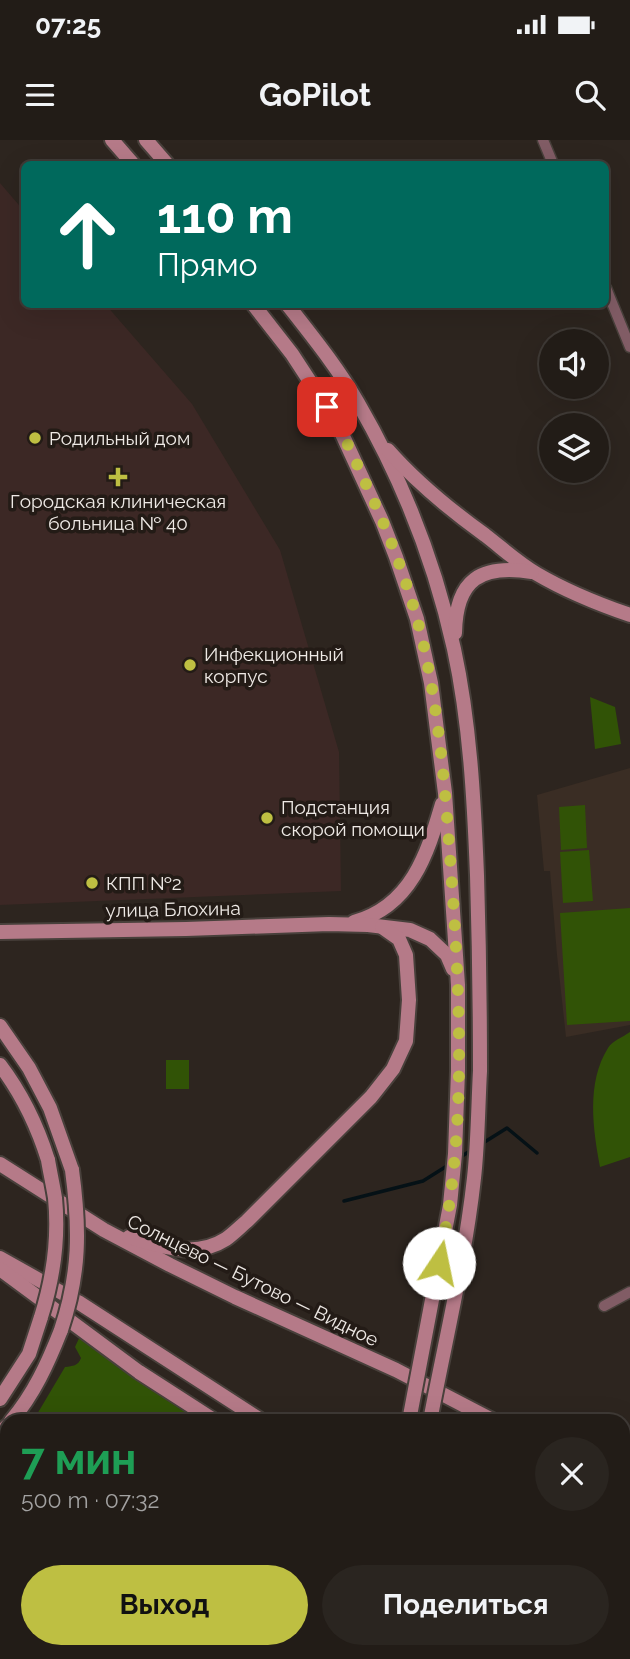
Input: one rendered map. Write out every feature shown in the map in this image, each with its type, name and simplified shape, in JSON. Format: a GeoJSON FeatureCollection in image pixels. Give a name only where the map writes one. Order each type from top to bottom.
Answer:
{"type":"FeatureCollection","features":[{"type":"Feature","properties":{"kind":"main road"},"geometry":{"type":"LineString","coordinates":[[112,140],[130,161]]}},
{"type":"Feature","properties":{"kind":"main road"},"geometry":{"type":"LineString","coordinates":[[146,140],[164,161]]}},
{"type":"Feature","properties":{"kind":"main road"},"geometry":{"type":"LineString","coordinates":[[256,308],[292,354],[337,423],[370,492],[409,593],[424,647],[434,705],[446,793],[458,985],[458,1071],[450,1205],[410,1414]]}},
{"type":"Feature","properties":{"kind":"main road"},"geometry":{"type":"LineString","coordinates":[[290,308],[335,367],[378,439],[406,500],[435,577],[454,649],[468,735],[475,813],[480,990],[478,1126],[467,1227],[431,1414]]}},
{"type":"Feature","properties":{"kind":"main road"},"geometry":{"type":"LineString","coordinates":[[378,439],[431,494],[534,572],[601,605],[630,615]]}},
{"type":"Feature","properties":{"kind":"main road"},"geometry":{"type":"LineString","coordinates":[[454,649],[457,608],[469,584],[485,573],[496,570],[507,568],[534,572]]}},
{"type":"Feature","properties":{"kind":"main road"},"geometry":{"type":"LineString","coordinates":[[346,924],[374,914],[392,902],[407,887],[428,849],[446,793]]}},
{"type":"Feature","properties":{"kind":"main road"},"geometry":{"type":"LineString","coordinates":[[346,924],[410,930],[430,939],[447,955],[458,985]]}},
{"type":"Feature","properties":{"kind":"main road","name":"улица Блохина"},"geometry":{"type":"LineString","coordinates":[[0,932],[346,924]]}},
{"type":"Feature","properties":{"kind":"main road"},"geometry":{"type":"LineString","coordinates":[[104,1230],[188,1251],[206,1249],[225,1240],[247,1222],[371,1097],[393,1069],[405,1041],[408,1019],[407,955],[399,939],[382,927]]}},
{"type":"Feature","properties":{"kind":"main road"},"geometry":{"type":"LineString","coordinates":[[0,1026],[29,1068],[50,1108],[72,1170],[78,1237],[68,1310],[47,1367],[17,1414]]}},
{"type":"Feature","properties":{"kind":"main road"},"geometry":{"type":"LineString","coordinates":[[0,1065],[14,1084],[38,1129],[48,1160],[55,1199],[55,1250],[49,1293],[29,1354],[0,1399]]}},
{"type":"Feature","properties":{"kind":"main road","name":"Солнцево — Бутово — Видное"},"geometry":{"type":"LineString","coordinates":[[0,1164],[104,1230],[170,1265],[396,1370],[481,1414]]}},
{"type":"Feature","properties":{"kind":"main road"},"geometry":{"type":"LineString","coordinates":[[0,1258],[78,1302],[251,1414]]}},
{"type":"Feature","properties":{"kind":"main road"},"geometry":{"type":"LineString","coordinates":[[0,1269],[138,1372],[204,1414]]}},
{"type":"Feature","properties":{"kind":"street"},"geometry":{"type":"LineString","coordinates":[[543,140],[552,161]]}},
{"type":"Feature","properties":{"kind":"street"},"geometry":{"type":"LineString","coordinates":[[609,295],[630,347]]}},
{"type":"Feature","properties":{"kind":"street"},"geometry":{"type":"LineString","coordinates":[[604,1306],[630,1292]]}},
{"type":"Feature","properties":{"kind":"shaded area","name":"Городская клиническая больница № 40"},"geometry":{"type":"Polygon","coordinates":[[[0,183],[21,208],[21,308],[109,308],[192,404],[280,550],[339,752],[341,891],[0,905],[0,183]]]}},
{"type":"Feature","properties":{"kind":"shaded area"},"geometry":{"type":"Polygon","coordinates":[[[630,768],[630,1025],[566,1037],[550,871],[544,871],[537,795],[630,768]]]}},
{"type":"Feature","properties":{"kind":"green space"},"geometry":{"type":"Polygon","coordinates":[[[590,697],[615,707],[621,744],[595,749],[590,697]]]}},
{"type":"Feature","properties":{"kind":"green space"},"geometry":{"type":"Polygon","coordinates":[[[585,805],[587,848],[561,850],[559,807],[585,805]]]}},
{"type":"Feature","properties":{"kind":"green space"},"geometry":{"type":"Polygon","coordinates":[[[589,850],[593,901],[563,903],[560,852],[589,850]]]}},
{"type":"Feature","properties":{"kind":"green space"},"geometry":{"type":"Polygon","coordinates":[[[630,908],[630,1021],[567,1025],[560,913],[630,908]]]}},
{"type":"Feature","properties":{"kind":"green space"},"geometry":{"type":"Polygon","coordinates":[[[630,1032],[630,1157],[600,1167],[593,1106],[596,1076],[610,1046],[630,1032]]]}},
{"type":"Feature","properties":{"kind":"green space"},"geometry":{"type":"Polygon","coordinates":[[[166,1060],[189,1060],[189,1089],[166,1089],[166,1060]]]}},
{"type":"Feature","properties":{"kind":"green space"},"geometry":{"type":"Polygon","coordinates":[[[81,1334],[195,1414],[37,1414],[65,1367],[80,1361],[75,1347],[81,1334]]]}},
{"type":"Feature","properties":{"kind":"waterway"},"geometry":{"type":"LineString","coordinates":[[483,1143],[507,1128],[537,1153]]}},
{"type":"Feature","properties":{"kind":"waterway"},"geometry":{"type":"LineString","coordinates":[[459,1158],[473,1149]]}},
{"type":"Feature","properties":{"kind":"waterway"},"geometry":{"type":"LineString","coordinates":[[344,1201],[423,1181],[450,1164]]}},
{"type":"Feature","properties":{"kind":"place","name":"Родильный дом"},"geometry":{"type":"Point","coordinates":[35,438]}},
{"type":"Feature","properties":{"kind":"place","name":"Городская клиническая больница № 40"},"geometry":{"type":"Point","coordinates":[118,477]}},
{"type":"Feature","properties":{"kind":"place","name":"Инфекционный корпус"},"geometry":{"type":"Point","coordinates":[190,665]}},
{"type":"Feature","properties":{"kind":"place","name":"Подстанция скорой помощи"},"geometry":{"type":"Point","coordinates":[267,818]}},
{"type":"Feature","properties":{"kind":"place","name":"КПП №2"},"geometry":{"type":"Point","coordinates":[92,883]}},
{"type":"Feature","properties":{"kind":"route"},"geometry":{"type":"LineString","coordinates":[[327,407],[370,492],[409,593],[424,647],[438,728],[446,793],[458,985],[458,1111],[450,1205],[439,1263]]}}]}
